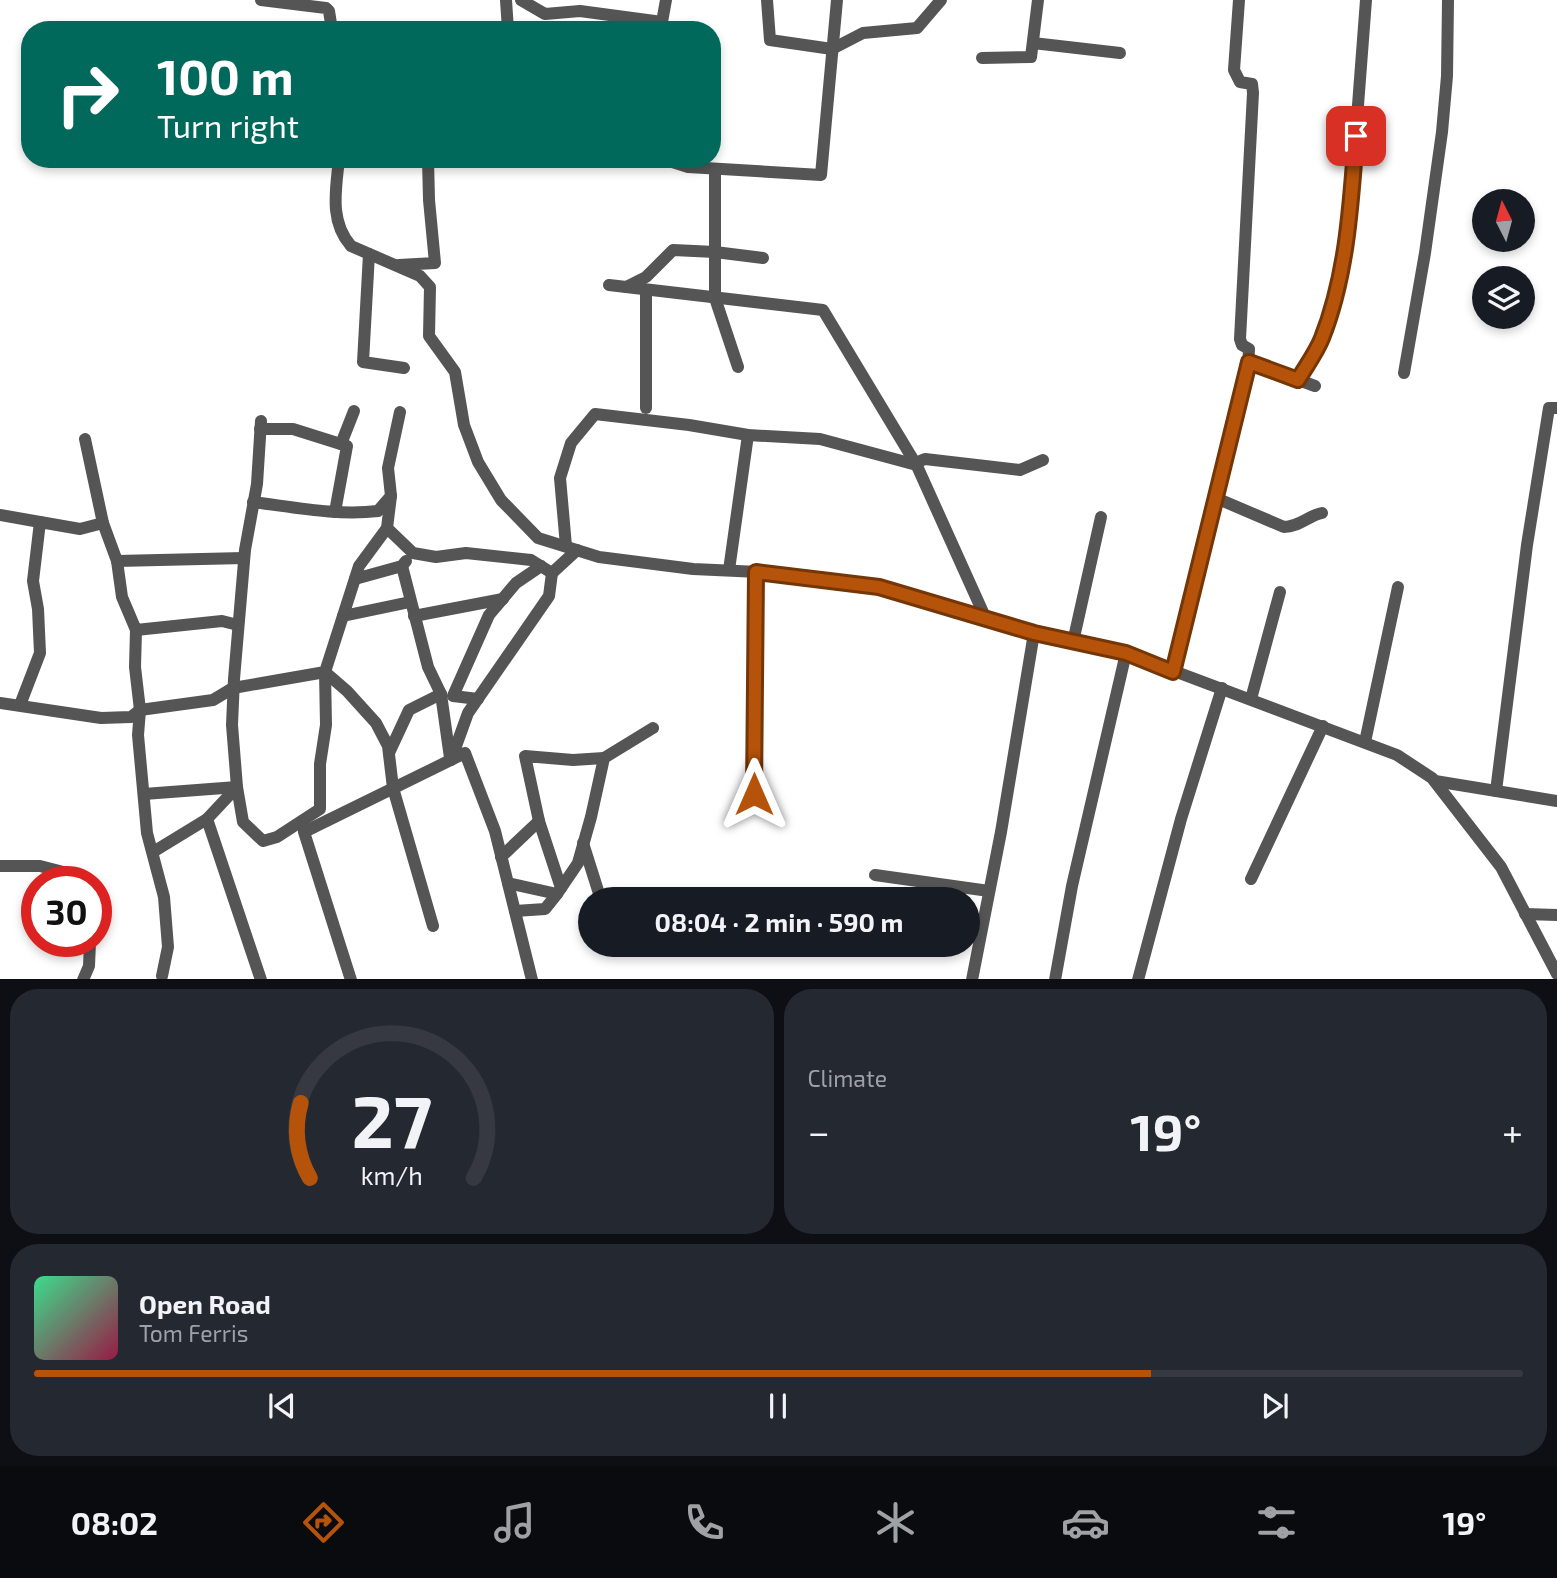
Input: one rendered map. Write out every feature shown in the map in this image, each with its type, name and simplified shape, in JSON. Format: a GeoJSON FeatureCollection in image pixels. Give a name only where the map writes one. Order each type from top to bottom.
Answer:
{"type":"FeatureCollection","features":[{"type":"Feature","properties":{"kind":"street"},"geometry":{"type":"LineString","coordinates":[[261,0],[326,8],[330,21]]}},
{"type":"Feature","properties":{"kind":"street"},"geometry":{"type":"LineString","coordinates":[[506,0],[507,21]]}},
{"type":"Feature","properties":{"kind":"street"},"geometry":{"type":"LineString","coordinates":[[521,0],[545,13],[580,11],[635,21]]}},
{"type":"Feature","properties":{"kind":"street"},"geometry":{"type":"LineString","coordinates":[[663,21],[666,0]]}},
{"type":"Feature","properties":{"kind":"street"},"geometry":{"type":"LineString","coordinates":[[767,0],[769,40],[832,49],[863,33],[917,28],[941,0]]}},
{"type":"Feature","properties":{"kind":"street"},"geometry":{"type":"LineString","coordinates":[[702,168],[821,175],[837,0]]}},
{"type":"Feature","properties":{"kind":"street"},"geometry":{"type":"LineString","coordinates":[[982,58],[1031,57],[1038,0]]}},
{"type":"Feature","properties":{"kind":"street"},"geometry":{"type":"LineString","coordinates":[[1173,672],[1249,362],[1249,349],[1242,345],[1240,339],[1253,93],[1252,84],[1240,82],[1234,70],[1239,0]]}},
{"type":"Feature","properties":{"kind":"street"},"geometry":{"type":"LineString","coordinates":[[1298,380],[1321,340],[1339,286],[1352,184],[1366,0]]}},
{"type":"Feature","properties":{"kind":"street"},"geometry":{"type":"LineString","coordinates":[[1404,373],[1442,132],[1447,76],[1448,0]]}},
{"type":"Feature","properties":{"kind":"street"},"geometry":{"type":"LineString","coordinates":[[1033,43],[1119,52]]}},
{"type":"Feature","properties":{"kind":"street"},"geometry":{"type":"LineString","coordinates":[[338,168],[334,193],[338,225],[351,246],[420,276],[430,287],[431,313],[427,326],[429,336],[455,372],[464,425],[478,462],[500,500],[538,538],[599,556],[679,568],[756,572],[879,587],[1034,633],[1126,653],[1397,755],[1435,781],[1501,867],[1557,974]]}},
{"type":"Feature","properties":{"kind":"street"},"geometry":{"type":"LineString","coordinates":[[395,265],[435,262],[428,168]]}},
{"type":"Feature","properties":{"kind":"street"},"geometry":{"type":"LineString","coordinates":[[715,169],[715,298],[738,367]]}},
{"type":"Feature","properties":{"kind":"street"},"geometry":{"type":"LineString","coordinates":[[626,287],[646,277],[673,250],[763,258]]}},
{"type":"Feature","properties":{"kind":"street"},"geometry":{"type":"LineString","coordinates":[[369,254],[363,362],[404,368]]}},
{"type":"Feature","properties":{"kind":"street"},"geometry":{"type":"LineString","coordinates":[[609,285],[823,310],[916,463],[986,619]]}},
{"type":"Feature","properties":{"kind":"street"},"geometry":{"type":"LineString","coordinates":[[646,290],[646,408]]}},
{"type":"Feature","properties":{"kind":"street"},"geometry":{"type":"LineString","coordinates":[[1249,362],[1315,386]]}},
{"type":"Feature","properties":{"kind":"street"},"geometry":{"type":"LineString","coordinates":[[1496,791],[1527,545],[1549,408],[1557,408]]}},
{"type":"Feature","properties":{"kind":"street"},"geometry":{"type":"LineString","coordinates":[[341,444],[354,411]]}},
{"type":"Feature","properties":{"kind":"street"},"geometry":{"type":"LineString","coordinates":[[335,512],[347,446],[293,429],[260,425],[253,502],[244,558],[232,725],[237,788],[243,822],[263,841],[277,836],[320,809],[320,764],[326,725],[325,673],[359,566],[387,528],[391,496],[388,468],[400,412]]}},
{"type":"Feature","properties":{"kind":"street"},"geometry":{"type":"LineString","coordinates":[[572,548],[560,478],[571,443],[595,414],[748,435],[820,439],[916,463],[925,459],[1020,470],[1043,460]]}},
{"type":"Feature","properties":{"kind":"street"},"geometry":{"type":"LineString","coordinates":[[729,570],[748,435]]}},
{"type":"Feature","properties":{"kind":"street"},"geometry":{"type":"LineString","coordinates":[[85,439],[103,523],[117,561],[122,597],[135,630],[138,735],[147,833],[164,897],[168,947],[162,976]]}},
{"type":"Feature","properties":{"kind":"street"},"geometry":{"type":"LineString","coordinates":[[253,502],[361,513],[378,511],[391,496]]}},
{"type":"Feature","properties":{"kind":"street"},"geometry":{"type":"LineString","coordinates":[[1216,498],[1284,527],[1293,527],[1312,515],[1322,513]]}},
{"type":"Feature","properties":{"kind":"street"},"geometry":{"type":"LineString","coordinates":[[0,515],[80,529],[103,523]]}},
{"type":"Feature","properties":{"kind":"street"},"geometry":{"type":"LineString","coordinates":[[1073,642],[1101,517]]}},
{"type":"Feature","properties":{"kind":"street"},"geometry":{"type":"LineString","coordinates":[[20,705],[40,653],[38,609],[33,581],[40,522]]}},
{"type":"Feature","properties":{"kind":"street"},"geometry":{"type":"LineString","coordinates":[[387,528],[413,553],[436,557],[466,553],[531,560],[546,570]]}},
{"type":"Feature","properties":{"kind":"street"},"geometry":{"type":"LineString","coordinates":[[478,699],[453,696],[489,615],[516,583],[546,570],[572,548]]}},
{"type":"Feature","properties":{"kind":"street"},"geometry":{"type":"LineString","coordinates":[[355,579],[402,566],[413,553]]}},
{"type":"Feature","properties":{"kind":"street"},"geometry":{"type":"LineString","coordinates":[[117,561],[244,558]]}},
{"type":"Feature","properties":{"kind":"street"},"geometry":{"type":"LineString","coordinates":[[402,566],[428,667],[441,694],[451,760]]}},
{"type":"Feature","properties":{"kind":"street"},"geometry":{"type":"LineString","coordinates":[[451,760],[468,713],[548,596],[546,570]]}},
{"type":"Feature","properties":{"kind":"street"},"geometry":{"type":"LineString","coordinates":[[754,794],[756,572]]}},
{"type":"Feature","properties":{"kind":"street"},"geometry":{"type":"LineString","coordinates":[[1365,742],[1398,587]]}},
{"type":"Feature","properties":{"kind":"street"},"geometry":{"type":"LineString","coordinates":[[1251,699],[1280,592]]}},
{"type":"Feature","properties":{"kind":"street"},"geometry":{"type":"LineString","coordinates":[[414,616],[502,599]]}},
{"type":"Feature","properties":{"kind":"street"},"geometry":{"type":"LineString","coordinates":[[343,616],[410,602]]}},
{"type":"Feature","properties":{"kind":"street"},"geometry":{"type":"LineString","coordinates":[[135,630],[222,621],[238,625]]}},
{"type":"Feature","properties":{"kind":"street"},"geometry":{"type":"LineString","coordinates":[[972,979],[1034,633]]}},
{"type":"Feature","properties":{"kind":"street"},"geometry":{"type":"LineString","coordinates":[[1055,979],[1072,886],[1126,653]]}},
{"type":"Feature","properties":{"kind":"street"},"geometry":{"type":"LineString","coordinates":[[0,703],[101,718],[131,716],[139,710],[213,700],[233,688],[325,673],[347,691],[376,723],[388,746],[393,788],[433,926]]}},
{"type":"Feature","properties":{"kind":"street"},"geometry":{"type":"LineString","coordinates":[[1138,979],[1181,819],[1223,688]]}},
{"type":"Feature","properties":{"kind":"street"},"geometry":{"type":"LineString","coordinates":[[389,752],[409,710],[441,694]]}},
{"type":"Feature","properties":{"kind":"street"},"geometry":{"type":"LineString","coordinates":[[1251,879],[1323,726]]}},
{"type":"Feature","properties":{"kind":"street"},"geometry":{"type":"LineString","coordinates":[[559,891],[539,821],[525,756],[573,760],[604,758],[653,728]]}},
{"type":"Feature","properties":{"kind":"street"},"geometry":{"type":"LineString","coordinates":[[351,979],[303,832],[466,753],[495,831],[532,979]]}},
{"type":"Feature","properties":{"kind":"street"},"geometry":{"type":"LineString","coordinates":[[515,911],[545,909],[578,863],[604,758]]}},
{"type":"Feature","properties":{"kind":"street"},"geometry":{"type":"LineString","coordinates":[[1435,781],[1557,801]]}},
{"type":"Feature","properties":{"kind":"street"},"geometry":{"type":"LineString","coordinates":[[144,794],[237,788]]}},
{"type":"Feature","properties":{"kind":"street"},"geometry":{"type":"LineString","coordinates":[[153,852],[207,819],[237,788]]}},
{"type":"Feature","properties":{"kind":"street"},"geometry":{"type":"LineString","coordinates":[[207,819],[261,979]]}},
{"type":"Feature","properties":{"kind":"street"},"geometry":{"type":"LineString","coordinates":[[501,858],[539,821]]}},
{"type":"Feature","properties":{"kind":"street"},"geometry":{"type":"LineString","coordinates":[[583,843],[597,887]]}},
{"type":"Feature","properties":{"kind":"street"},"geometry":{"type":"LineString","coordinates":[[0,866],[21,866]]}},
{"type":"Feature","properties":{"kind":"street"},"geometry":{"type":"LineString","coordinates":[[875,875],[989,891]]}},
{"type":"Feature","properties":{"kind":"street"},"geometry":{"type":"LineString","coordinates":[[508,883],[559,891]]}},
{"type":"Feature","properties":{"kind":"street"},"geometry":{"type":"LineString","coordinates":[[1525,914],[1557,915]]}},
{"type":"Feature","properties":{"kind":"street"},"geometry":{"type":"LineString","coordinates":[[83,979],[89,966],[89,957]]}},
{"type":"Feature","properties":{"kind":"route"},"geometry":{"type":"LineString","coordinates":[[754,794],[756,572],[879,587],[1034,633],[1126,653],[1173,672],[1249,362],[1298,380],[1321,340],[1339,286],[1356,136]]}}]}
